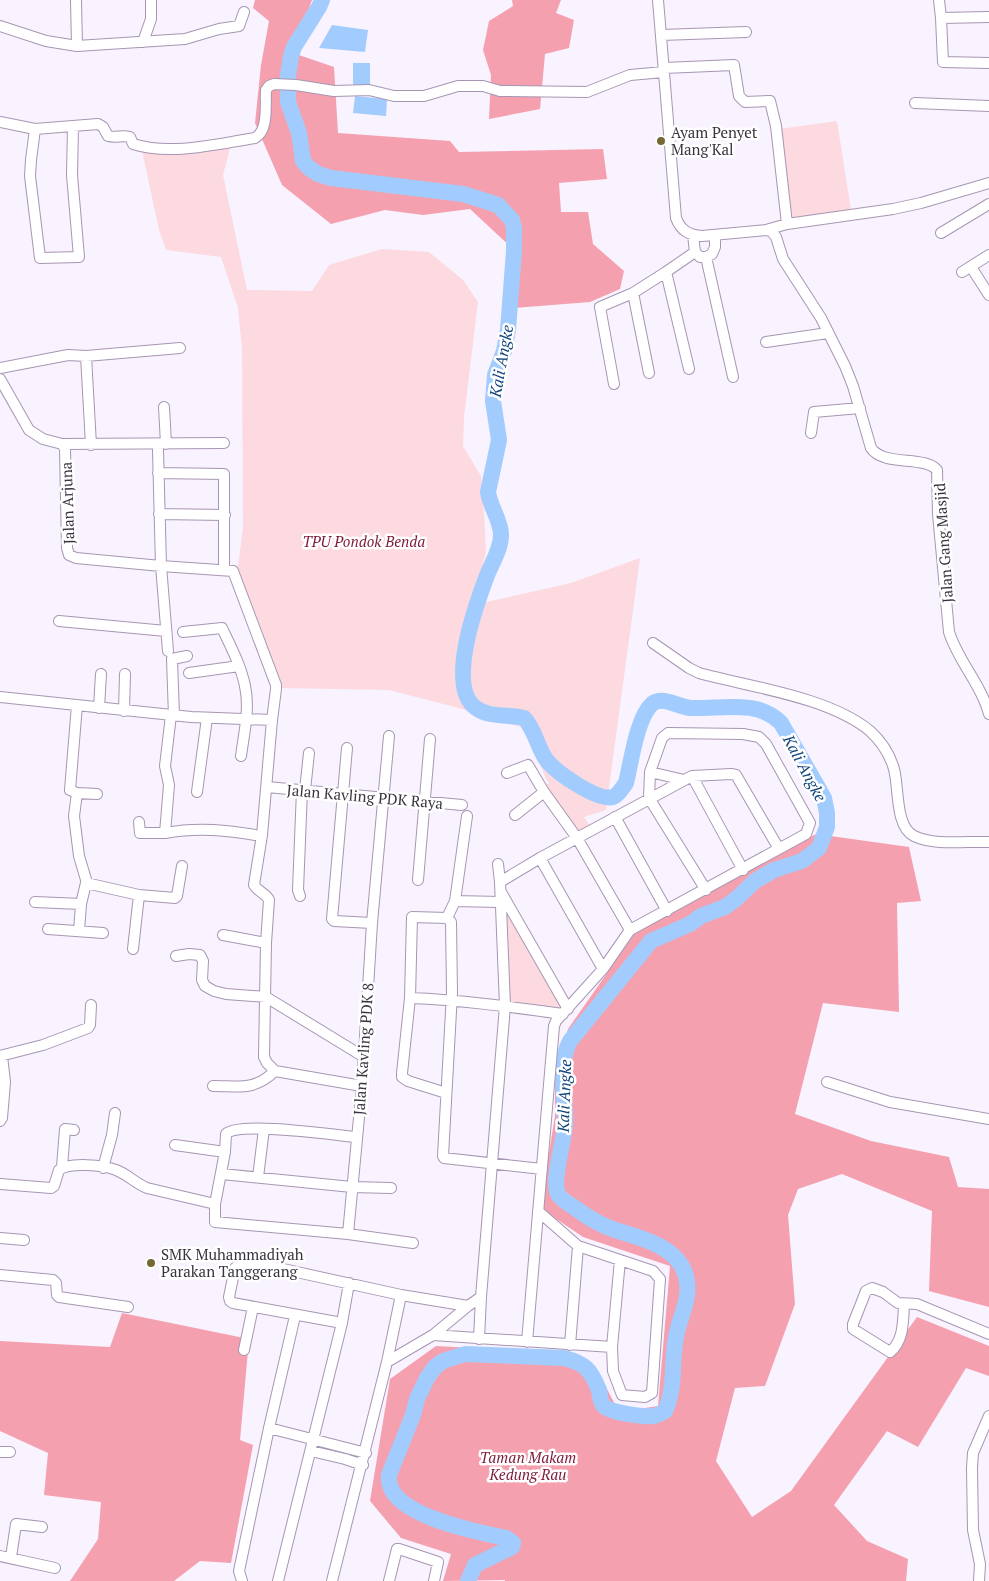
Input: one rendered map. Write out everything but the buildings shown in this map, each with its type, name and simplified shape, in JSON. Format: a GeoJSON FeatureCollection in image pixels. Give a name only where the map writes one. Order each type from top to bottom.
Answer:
{"type":"FeatureCollection","features":[{"type":"Feature","properties":{"kind":"street"},"geometry":{"type":"LineString","coordinates":[[76,0],[77,46]]}},
{"type":"Feature","properties":{"kind":"street"},"geometry":{"type":"LineString","coordinates":[[143,42],[151,19],[151,0]]}},
{"type":"Feature","properties":{"kind":"street"},"geometry":{"type":"LineString","coordinates":[[658,0],[676,218],[682,229],[692,235],[715,235],[766,230],[787,224],[894,209],[989,183]]}},
{"type":"Feature","properties":{"kind":"street"},"geometry":{"type":"LineString","coordinates":[[939,0],[942,62],[989,63]]}},
{"type":"Feature","properties":{"kind":"street"},"geometry":{"type":"LineString","coordinates":[[0,26],[46,41],[77,46],[185,39],[219,29],[239,26],[244,12]]}},
{"type":"Feature","properties":{"kind":"street"},"geometry":{"type":"LineString","coordinates":[[941,18],[989,17]]}},
{"type":"Feature","properties":{"kind":"street"},"geometry":{"type":"LineString","coordinates":[[661,35],[746,32]]}},
{"type":"Feature","properties":{"kind":"street"},"geometry":{"type":"LineString","coordinates":[[0,122],[35,130],[98,124],[103,127],[108,136],[113,138],[130,137],[133,144],[146,148],[181,149],[255,138],[260,135],[264,128],[266,90],[274,84],[296,85],[334,91],[369,90],[394,96],[424,96],[458,86],[483,86],[500,91],[587,92],[630,75],[664,70],[734,65],[739,96],[742,101],[770,101],[776,126],[787,224]]}},
{"type":"Feature","properties":{"kind":"street"},"geometry":{"type":"LineString","coordinates":[[915,103],[989,106]]}},
{"type":"Feature","properties":{"kind":"street"},"geometry":{"type":"LineString","coordinates":[[35,130],[30,176],[40,258],[79,257],[72,175],[73,126]]}},
{"type":"Feature","properties":{"kind":"street"},"geometry":{"type":"LineString","coordinates":[[941,233],[989,204]]}},
{"type":"Feature","properties":{"kind":"street","name":"Jalan Gang Masjid"},"geometry":{"type":"LineString","coordinates":[[766,230],[776,237],[783,259],[815,308],[849,375],[871,448],[875,454],[933,466],[937,471],[938,514],[950,632],[954,649],[972,677],[989,714]]}},
{"type":"Feature","properties":{"kind":"street"},"geometry":{"type":"LineString","coordinates":[[692,235],[695,252],[700,257],[712,254],[715,247],[715,235]]}},
{"type":"Feature","properties":{"kind":"street"},"geometry":{"type":"LineString","coordinates":[[614,384],[599,309],[602,306],[633,294],[695,252]]}},
{"type":"Feature","properties":{"kind":"street"},"geometry":{"type":"LineString","coordinates":[[989,255],[967,269],[989,295]]}},
{"type":"Feature","properties":{"kind":"street"},"geometry":{"type":"LineString","coordinates":[[706,257],[733,377]]}},
{"type":"Feature","properties":{"kind":"street"},"geometry":{"type":"LineString","coordinates":[[666,272],[689,370]]}},
{"type":"Feature","properties":{"kind":"street"},"geometry":{"type":"LineString","coordinates":[[633,294],[649,373]]}},
{"type":"Feature","properties":{"kind":"street"},"geometry":{"type":"LineString","coordinates":[[766,342],[828,334]]}},
{"type":"Feature","properties":{"kind":"street"},"geometry":{"type":"LineString","coordinates":[[0,368],[68,355],[86,356],[180,348]]}},
{"type":"Feature","properties":{"kind":"street"},"geometry":{"type":"LineString","coordinates":[[86,356],[91,445]]}},
{"type":"Feature","properties":{"kind":"street","name":"Jalan Arjuna"},"geometry":{"type":"LineString","coordinates":[[0,379],[29,430],[42,439],[62,444],[66,449],[67,548],[69,555],[76,558],[228,570]]}},
{"type":"Feature","properties":{"kind":"street"},"geometry":{"type":"LineString","coordinates":[[164,407],[162,447],[158,473],[161,566],[168,651]]}},
{"type":"Feature","properties":{"kind":"street"},"geometry":{"type":"LineString","coordinates":[[811,433],[813,415],[816,411],[860,408]]}},
{"type":"Feature","properties":{"kind":"street"},"geometry":{"type":"LineString","coordinates":[[62,444],[162,447],[224,443]]}},
{"type":"Feature","properties":{"kind":"street"},"geometry":{"type":"LineString","coordinates":[[158,473],[224,474],[224,515],[228,570],[276,685],[267,787],[254,885],[256,889],[268,896],[269,900],[263,1053],[267,1063],[275,1071],[362,1086]]}},
{"type":"Feature","properties":{"kind":"street"},"geometry":{"type":"LineString","coordinates":[[159,514],[224,515]]}},
{"type":"Feature","properties":{"kind":"street"},"geometry":{"type":"LineString","coordinates":[[59,621],[166,631]]}},
{"type":"Feature","properties":{"kind":"street"},"geometry":{"type":"LineString","coordinates":[[183,632],[222,628],[239,666],[245,687],[246,720],[241,756]]}},
{"type":"Feature","properties":{"kind":"street"},"geometry":{"type":"LineString","coordinates":[[653,643],[699,673],[816,703],[847,716],[869,731],[879,740],[886,751],[894,769],[902,819],[905,829],[909,833],[920,838],[940,841],[989,842]]}},
{"type":"Feature","properties":{"kind":"street"},"geometry":{"type":"LineString","coordinates":[[165,833],[169,785],[166,766],[173,715],[172,660],[173,658],[187,656]]}},
{"type":"Feature","properties":{"kind":"street"},"geometry":{"type":"LineString","coordinates":[[189,673],[239,666]]}},
{"type":"Feature","properties":{"kind":"street"},"geometry":{"type":"LineString","coordinates":[[99,708],[100,674]]}},
{"type":"Feature","properties":{"kind":"street"},"geometry":{"type":"LineString","coordinates":[[124,711],[126,674]]}},
{"type":"Feature","properties":{"kind":"street"},"geometry":{"type":"LineString","coordinates":[[0,697],[124,711],[207,718],[272,720]]}},
{"type":"Feature","properties":{"kind":"street"},"geometry":{"type":"LineString","coordinates":[[77,705],[70,788],[71,792],[97,794]]}},
{"type":"Feature","properties":{"kind":"street"},"geometry":{"type":"LineString","coordinates":[[197,792],[207,718]]}},
{"type":"Feature","properties":{"kind":"street"},"geometry":{"type":"LineString","coordinates":[[527,1342],[554,1026],[602,969],[630,930],[706,890],[806,834],[810,823],[766,744],[759,737],[743,734],[668,733],[662,738],[650,772],[649,798],[706,890]]}},
{"type":"Feature","properties":{"kind":"street","name":"Jalan Kavling PDK 8"},"geometry":{"type":"LineString","coordinates":[[348,1234],[362,1086],[372,923],[385,798],[389,736]]}},
{"type":"Feature","properties":{"kind":"street"},"geometry":{"type":"LineString","coordinates":[[418,880],[430,739]]}},
{"type":"Feature","properties":{"kind":"street"},"geometry":{"type":"LineString","coordinates":[[347,748],[332,919],[334,921],[372,923]]}},
{"type":"Feature","properties":{"kind":"street"},"geometry":{"type":"LineString","coordinates":[[300,896],[298,890],[304,790],[309,753]]}},
{"type":"Feature","properties":{"kind":"street"},"geometry":{"type":"LineString","coordinates":[[507,773],[528,765],[544,792],[577,838],[630,930]]}},
{"type":"Feature","properties":{"kind":"street"},"geometry":{"type":"LineString","coordinates":[[650,772],[688,778],[736,775],[779,849]]}},
{"type":"Feature","properties":{"kind":"street"},"geometry":{"type":"LineString","coordinates":[[500,886],[540,858],[688,778]]}},
{"type":"Feature","properties":{"kind":"street"},"geometry":{"type":"LineString","coordinates":[[688,778],[742,870]]}},
{"type":"Feature","properties":{"kind":"street","name":"Jalan Kavling PDK Raya"},"geometry":{"type":"LineString","coordinates":[[267,787],[462,805]]}},
{"type":"Feature","properties":{"kind":"street"},"geometry":{"type":"LineString","coordinates":[[515,815],[544,792]]}},
{"type":"Feature","properties":{"kind":"street"},"geometry":{"type":"LineString","coordinates":[[77,793],[74,816],[79,856],[87,882],[81,904],[79,931]]}},
{"type":"Feature","properties":{"kind":"street"},"geometry":{"type":"LineString","coordinates":[[447,918],[455,901],[467,816]]}},
{"type":"Feature","properties":{"kind":"street"},"geometry":{"type":"LineString","coordinates":[[615,817],[667,911]]}},
{"type":"Feature","properties":{"kind":"street"},"geometry":{"type":"LineString","coordinates":[[139,822],[140,832],[165,833],[187,829],[224,830],[261,836]]}},
{"type":"Feature","properties":{"kind":"street"},"geometry":{"type":"LineString","coordinates":[[540,858],[602,969]]}},
{"type":"Feature","properties":{"kind":"street"},"geometry":{"type":"LineString","coordinates":[[479,1339],[491,1164],[505,1006],[498,864]]}},
{"type":"Feature","properties":{"kind":"street"},"geometry":{"type":"LineString","coordinates":[[87,882],[139,895],[176,898],[182,866]]}},
{"type":"Feature","properties":{"kind":"street"},"geometry":{"type":"LineString","coordinates":[[500,886],[565,1012]]}},
{"type":"Feature","properties":{"kind":"street"},"geometry":{"type":"LineString","coordinates":[[133,949],[139,895]]}},
{"type":"Feature","properties":{"kind":"street"},"geometry":{"type":"LineString","coordinates":[[455,901],[500,902]]}},
{"type":"Feature","properties":{"kind":"street"},"geometry":{"type":"LineString","coordinates":[[35,902],[81,904]]}},
{"type":"Feature","properties":{"kind":"street"},"geometry":{"type":"LineString","coordinates":[[446,1093],[408,1081],[402,1077],[410,998],[412,918],[447,918]]}},
{"type":"Feature","properties":{"kind":"street"},"geometry":{"type":"LineString","coordinates":[[447,918],[450,922],[452,1000],[443,1157],[542,1169]]}},
{"type":"Feature","properties":{"kind":"street"},"geometry":{"type":"LineString","coordinates":[[48,929],[103,933]]}},
{"type":"Feature","properties":{"kind":"street"},"geometry":{"type":"LineString","coordinates":[[223,935],[266,943]]}},
{"type":"Feature","properties":{"kind":"street"},"geometry":{"type":"LineString","coordinates":[[176,956],[200,955],[203,962],[202,980],[205,986],[214,991],[226,994],[266,997],[364,1057]]}},
{"type":"Feature","properties":{"kind":"street"},"geometry":{"type":"LineString","coordinates":[[410,998],[452,1000],[565,1012]]}},
{"type":"Feature","properties":{"kind":"street"},"geometry":{"type":"LineString","coordinates":[[0,1121],[2,1118],[5,1082],[1,1056],[43,1045],[89,1027],[91,1005]]}},
{"type":"Feature","properties":{"kind":"street"},"geometry":{"type":"LineString","coordinates":[[213,1086],[251,1086],[260,1083],[275,1071]]}},
{"type":"Feature","properties":{"kind":"street"},"geometry":{"type":"LineString","coordinates":[[827,1082],[890,1102],[989,1119]]}},
{"type":"Feature","properties":{"kind":"street"},"geometry":{"type":"LineString","coordinates":[[888,1113],[890,1102]]}},
{"type":"Feature","properties":{"kind":"street"},"geometry":{"type":"LineString","coordinates":[[102,1168],[112,1135],[115,1113]]}},
{"type":"Feature","properties":{"kind":"street"},"geometry":{"type":"LineString","coordinates":[[0,1184],[51,1188],[54,1186],[59,1170],[62,1167],[65,1129],[74,1130]]}},
{"type":"Feature","properties":{"kind":"street"},"geometry":{"type":"LineString","coordinates":[[356,1137],[264,1129],[235,1129],[228,1132],[222,1174],[215,1204],[215,1222],[348,1234],[413,1243]]}},
{"type":"Feature","properties":{"kind":"street"},"geometry":{"type":"LineString","coordinates":[[258,1176],[264,1129]]}},
{"type":"Feature","properties":{"kind":"street"},"geometry":{"type":"LineString","coordinates":[[174,1146],[225,1152]]}},
{"type":"Feature","properties":{"kind":"street"},"geometry":{"type":"LineString","coordinates":[[62,1167],[77,1165],[118,1170],[146,1188],[215,1204]]}},
{"type":"Feature","properties":{"kind":"street"},"geometry":{"type":"LineString","coordinates":[[222,1174],[391,1188]]}},
{"type":"Feature","properties":{"kind":"street"},"geometry":{"type":"LineString","coordinates":[[538,1211],[578,1246],[654,1271],[660,1279],[652,1392],[645,1397],[622,1395],[613,1371],[612,1348],[620,1260]]}},
{"type":"Feature","properties":{"kind":"street"},"geometry":{"type":"LineString","coordinates":[[0,1238],[24,1240]]}},
{"type":"Feature","properties":{"kind":"street"},"geometry":{"type":"LineString","coordinates":[[570,1345],[578,1246]]}},
{"type":"Feature","properties":{"kind":"street"},"geometry":{"type":"LineString","coordinates":[[342,1324],[233,1304],[229,1297],[233,1272],[242,1264],[274,1267],[401,1295],[468,1306]]}},
{"type":"Feature","properties":{"kind":"street"},"geometry":{"type":"LineString","coordinates":[[0,1275],[53,1280],[56,1283],[58,1297],[128,1307]]}},
{"type":"Feature","properties":{"kind":"street"},"geometry":{"type":"LineString","coordinates":[[278,1581],[342,1324],[349,1283]]}},
{"type":"Feature","properties":{"kind":"street"},"geometry":{"type":"LineString","coordinates":[[904,1304],[902,1332],[896,1347],[890,1352],[853,1328],[866,1291],[870,1288],[875,1288],[898,1303],[917,1304],[989,1334]]}},
{"type":"Feature","properties":{"kind":"street"},"geometry":{"type":"LineString","coordinates":[[332,1581],[366,1453],[401,1295]]}},
{"type":"Feature","properties":{"kind":"street"},"geometry":{"type":"LineString","coordinates":[[387,1362],[433,1334],[481,1297]]}},
{"type":"Feature","properties":{"kind":"street"},"geometry":{"type":"LineString","coordinates":[[244,1350],[253,1307]]}},
{"type":"Feature","properties":{"kind":"street"},"geometry":{"type":"LineString","coordinates":[[242,1581],[239,1572],[295,1316]]}},
{"type":"Feature","properties":{"kind":"street"},"geometry":{"type":"LineString","coordinates":[[433,1334],[612,1348]]}},
{"type":"Feature","properties":{"kind":"street"},"geometry":{"type":"LineString","coordinates":[[979,1581],[984,1564],[973,1530],[972,1468],[973,1453],[989,1416]]}},
{"type":"Feature","properties":{"kind":"street"},"geometry":{"type":"LineString","coordinates":[[269,1428],[362,1465]]}},
{"type":"Feature","properties":{"kind":"street"},"geometry":{"type":"LineString","coordinates":[[312,1446],[366,1453]]}},
{"type":"Feature","properties":{"kind":"street"},"geometry":{"type":"LineString","coordinates":[[42,1527],[16,1524],[5,1556],[55,1568]]}},
{"type":"Feature","properties":{"kind":"street"},"geometry":{"type":"LineString","coordinates":[[389,1581],[397,1549],[399,1549],[438,1562],[434,1581]]}},
{"type":"Feature","properties":{"kind":"green space"},"geometry":{"type":"Polygon","coordinates":[[[255,0],[312,0],[293,53],[334,67],[338,133],[450,141],[459,152],[603,149],[607,179],[559,183],[561,212],[588,212],[593,244],[624,271],[620,289],[590,302],[514,308],[515,251],[470,209],[423,215],[385,210],[331,224],[282,185],[255,123],[261,65],[269,21],[253,8],[255,0]]]}},
{"type":"Feature","properties":{"kind":"green space"},"geometry":{"type":"Polygon","coordinates":[[[512,0],[561,0],[556,13],[574,20],[569,48],[545,54],[540,109],[489,119],[491,75],[483,50],[489,21],[513,6],[512,0]]]}},
{"type":"Feature","properties":{"kind":"green space"},"geometry":{"type":"Polygon","coordinates":[[[837,121],[851,210],[791,219],[780,129],[837,121]]]}},
{"type":"Feature","properties":{"kind":"green space","name":"TPU Pondok Benda"},"geometry":{"type":"Polygon","coordinates":[[[232,140],[223,175],[247,290],[312,291],[329,265],[382,249],[429,252],[463,280],[478,302],[464,417],[463,446],[481,476],[484,514],[486,552],[473,605],[571,583],[640,558],[606,810],[584,817],[593,830],[576,836],[544,786],[549,783],[527,729],[455,707],[389,690],[280,688],[237,574],[243,528],[242,349],[238,308],[221,257],[166,250],[159,230],[140,141],[184,145],[232,140]]]}},
{"type":"Feature","properties":{"kind":"green space","name":"Taman Makam Kedung Rau"},"geometry":{"type":"Polygon","coordinates":[[[816,834],[909,847],[921,901],[897,903],[899,1012],[823,1003],[795,1114],[871,1141],[949,1157],[958,1187],[989,1189],[989,1307],[929,1291],[932,1211],[842,1174],[798,1189],[788,1215],[795,1304],[765,1386],[735,1388],[716,1461],[752,1517],[791,1491],[917,1317],[989,1346],[989,1376],[966,1368],[918,1447],[887,1431],[834,1505],[867,1541],[908,1559],[906,1581],[443,1581],[451,1554],[401,1538],[370,1501],[390,1379],[436,1346],[563,1353],[595,1366],[619,1412],[658,1406],[670,1266],[583,1237],[540,1208],[555,1116],[555,1069],[568,1029],[635,933],[816,834]]]}},
{"type":"Feature","properties":{"kind":"green space"},"geometry":{"type":"Polygon","coordinates":[[[504,897],[568,1009],[505,1006],[504,897]]]}},
{"type":"Feature","properties":{"kind":"green space"},"geometry":{"type":"Polygon","coordinates":[[[122,1313],[249,1339],[240,1440],[253,1445],[231,1563],[200,1561],[174,1581],[70,1581],[98,1539],[101,1502],[44,1495],[48,1453],[0,1431],[0,1341],[110,1347],[122,1313]]]}},
{"type":"Feature","properties":{"kind":"water"},"geometry":{"type":"Polygon","coordinates":[[[332,25],[368,30],[365,52],[319,48],[332,25]]]}},
{"type":"Feature","properties":{"kind":"water"},"geometry":{"type":"Polygon","coordinates":[[[353,63],[370,63],[370,85],[353,85],[353,63]]]}},
{"type":"Feature","properties":{"kind":"water"},"geometry":{"type":"Polygon","coordinates":[[[355,96],[387,99],[386,116],[353,113],[355,96]]]}},
{"type":"Feature","properties":{"kind":"waterway","name":"Kali Angke"},"geometry":{"type":"LineString","coordinates":[[322,0],[294,47],[288,76],[288,102],[299,133],[303,161],[318,174],[331,178],[463,194],[498,205],[512,220],[514,228],[508,330],[504,351],[495,375],[493,401],[499,440],[488,492],[501,529],[501,541],[476,607],[466,645],[463,665],[467,697],[481,711],[493,715],[524,718],[531,728],[544,757],[553,767],[579,786],[606,797],[615,796],[626,783],[638,729],[652,704],[666,701],[692,708],[739,707],[761,711],[781,723],[824,798],[827,813],[827,827],[819,848],[802,861],[774,870],[755,881],[725,907],[701,916],[690,924],[651,941],[570,1041],[564,1060],[565,1123],[556,1188],[561,1198],[584,1215],[615,1230],[659,1246],[678,1260],[684,1270],[688,1289],[686,1303],[677,1330],[671,1393],[664,1412],[654,1416],[643,1416],[606,1408],[602,1403],[599,1390],[590,1372],[577,1362],[564,1358],[465,1354],[443,1361],[435,1367],[427,1378],[417,1399],[413,1415],[389,1475],[391,1489],[401,1501],[416,1511],[455,1526],[506,1538],[513,1543],[512,1547],[475,1565],[468,1581]]}},
{"type":"Feature","properties":{"kind":"place","name":"Ayam Penyet Mang'Kal"},"geometry":{"type":"Point","coordinates":[661,141]}},
{"type":"Feature","properties":{"kind":"place","name":"SMK Muhammadiyah Parakan Tanggerang"},"geometry":{"type":"Point","coordinates":[151,1263]}}]}
